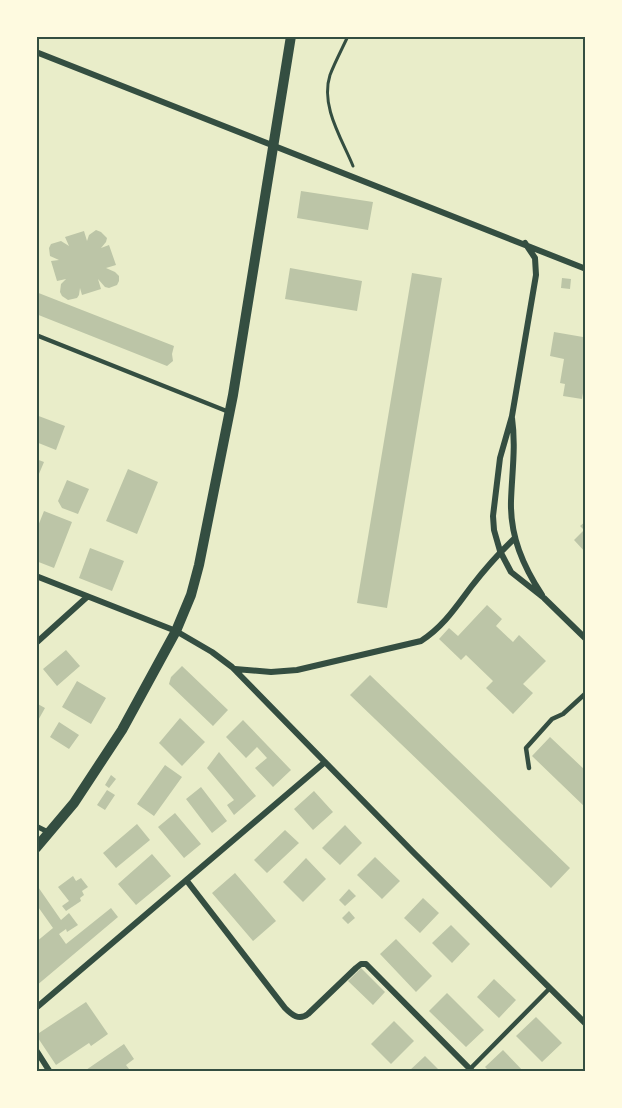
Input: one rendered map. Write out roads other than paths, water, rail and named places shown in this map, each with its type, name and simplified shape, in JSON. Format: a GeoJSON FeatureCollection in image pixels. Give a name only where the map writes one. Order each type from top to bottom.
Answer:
{"type":"FeatureCollection","features":[{"type":"Feature","properties":{"kind":"street"},"geometry":{"type":"LineString","coordinates":[[36,848],[74,803],[122,730],[176,631],[191,595],[230,412],[291,36]]}},
{"type":"Feature","properties":{"kind":"street"},"geometry":{"type":"LineString","coordinates":[[36,52],[586,269]]}},
{"type":"Feature","properties":{"kind":"street"},"geometry":{"type":"LineString","coordinates":[[524,243],[535,258],[536,275],[512,416],[500,458],[493,516],[494,530],[500,552],[511,572],[544,598],[586,639]]}},
{"type":"Feature","properties":{"kind":"street"},"geometry":{"type":"LineString","coordinates":[[512,416],[515,448],[511,512],[515,538],[526,569],[544,598]]}},
{"type":"Feature","properties":{"kind":"street"},"geometry":{"type":"LineString","coordinates":[[234,669],[271,672],[297,670],[421,641],[435,632],[449,618],[500,552],[515,538]]}},
{"type":"Feature","properties":{"kind":"street"},"geometry":{"type":"LineString","coordinates":[[36,576],[176,631],[212,652],[234,669],[586,1024]]}},
{"type":"Feature","properties":{"kind":"street"},"geometry":{"type":"LineString","coordinates":[[36,643],[87,597]]}},
{"type":"Feature","properties":{"kind":"street"},"geometry":{"type":"LineString","coordinates":[[36,1008],[325,762]]}},
{"type":"Feature","properties":{"kind":"street"},"geometry":{"type":"LineString","coordinates":[[36,826],[50,833]]}},
{"type":"Feature","properties":{"kind":"street"},"geometry":{"type":"LineString","coordinates":[[187,881],[285,1008],[296,1017],[300,1018],[308,1014],[356,968],[361,964],[366,964],[471,1070]]}},
{"type":"Feature","properties":{"kind":"street"},"geometry":{"type":"LineString","coordinates":[[36,1050],[50,1072]]}},
{"type":"Feature","properties":{"kind":"lane"},"geometry":{"type":"LineString","coordinates":[[36,335],[230,412]]}},
{"type":"Feature","properties":{"kind":"lane"},"geometry":{"type":"LineString","coordinates":[[529,768],[526,748],[552,719],[563,714],[586,693]]}},
{"type":"Feature","properties":{"kind":"lane"},"geometry":{"type":"LineString","coordinates":[[471,1070],[550,988]]}}]}
